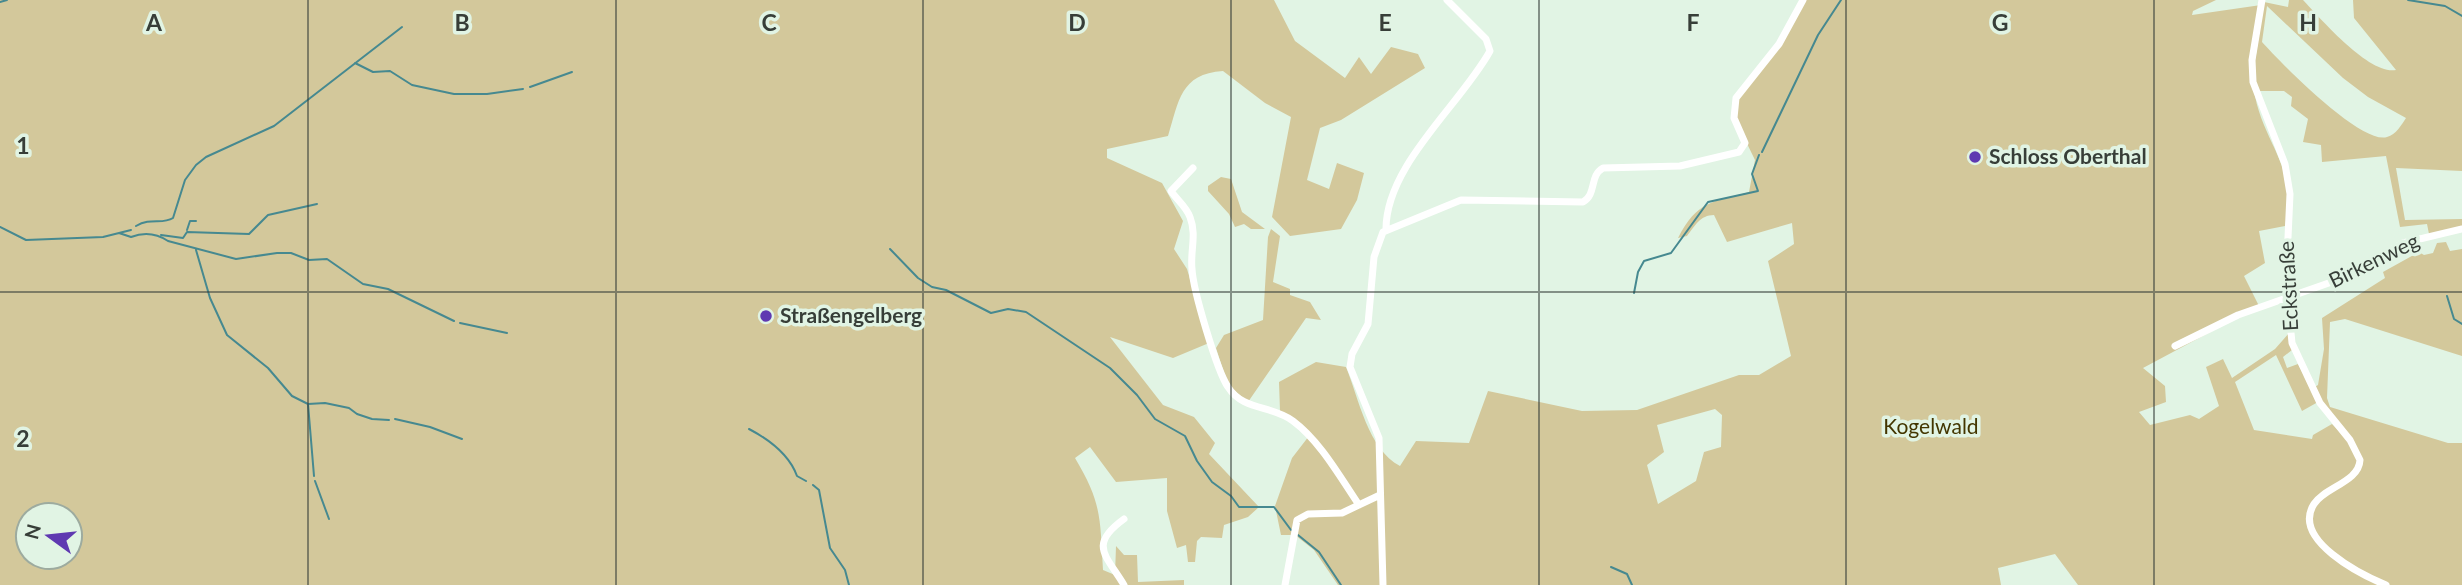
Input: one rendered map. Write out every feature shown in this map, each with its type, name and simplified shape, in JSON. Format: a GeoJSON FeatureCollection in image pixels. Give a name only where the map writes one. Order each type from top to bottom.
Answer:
{"type":"FeatureCollection","features":[{"type":"Feature","properties":{"kind":"street"},"geometry":{"type":"LineString","coordinates":[[1383,585],[1379,438],[1350,367],[1352,354],[1368,324],[1376,250],[1386,229],[1395,187],[1439,118],[1490,51],[1486,39],[1447,0]]}},
{"type":"Feature","properties":{"kind":"street"},"geometry":{"type":"LineString","coordinates":[[1386,229],[1461,200],[1583,202],[1591,194],[1595,174],[1603,168],[1680,166],[1742,150],[1745,139],[1734,118],[1736,98],[1779,44],[1803,0]]}},
{"type":"Feature","properties":{"kind":"street","name":"Eckstraße"},"geometry":{"type":"LineString","coordinates":[[2262,0],[2252,60],[2253,82],[2288,180],[2291,201],[2286,228],[2292,343],[2301,367],[2327,415],[2350,440],[2360,460],[2353,474],[2314,504],[2311,517],[2324,547],[2338,560],[2354,571],[2386,585]]}},
{"type":"Feature","properties":{"kind":"street"},"geometry":{"type":"LineString","coordinates":[[1194,168],[1171,191],[1189,214],[1193,226],[1195,249],[1192,268],[1220,373],[1239,401],[1283,415],[1295,423],[1359,505]]}},
{"type":"Feature","properties":{"kind":"street","name":"Birkenweg"},"geometry":{"type":"LineString","coordinates":[[2175,346],[2211,327],[2288,296],[2343,278],[2407,241],[2462,229]]}},
{"type":"Feature","properties":{"kind":"street"},"geometry":{"type":"LineString","coordinates":[[1284,585],[1297,520],[1308,514],[1342,513],[1380,495]]}},
{"type":"Feature","properties":{"kind":"street"},"geometry":{"type":"LineString","coordinates":[[1124,519],[1108,531],[1102,549],[1104,558],[1124,585]]}},
{"type":"Feature","properties":{"kind":"green space"},"geometry":{"type":"Polygon","coordinates":[[[0,0],[1274,0],[1295,41],[1345,78],[1359,57],[1371,74],[1391,47],[1418,54],[1425,68],[1341,120],[1320,128],[1307,180],[1329,189],[1337,163],[1364,173],[1357,200],[1341,229],[1290,236],[1272,217],[1291,117],[1265,103],[1223,71],[1209,73],[1190,84],[1179,101],[1168,136],[1107,149],[1107,158],[1162,183],[1183,221],[1174,249],[1187,269],[1209,343],[1173,358],[1110,337],[1163,405],[1194,417],[1215,443],[1209,454],[1259,507],[1248,517],[1224,525],[1222,538],[1201,537],[1197,541],[1195,562],[1188,562],[1186,545],[1177,548],[1167,511],[1167,478],[1116,482],[1090,447],[1075,458],[1090,487],[1098,511],[1103,570],[1115,575],[1116,546],[1124,555],[1137,555],[1138,582],[1184,580],[1184,585],[0,585],[0,0]]]}},
{"type":"Feature","properties":{"kind":"green space","name":"Kogelwald"},"geometry":{"type":"Polygon","coordinates":[[[1804,0],[2216,0],[2193,11],[2192,15],[2261,5],[2254,50],[2253,84],[2260,114],[2284,172],[2288,206],[2285,226],[2259,231],[2265,263],[2244,276],[2259,306],[2143,368],[2165,386],[2166,402],[2139,412],[2150,425],[2190,415],[2199,419],[2219,406],[2206,367],[2223,359],[2232,378],[2275,349],[2289,333],[2292,350],[2283,357],[2287,368],[2298,364],[2318,402],[2302,411],[2276,355],[2235,382],[2254,430],[2312,439],[2313,435],[2332,424],[2340,432],[2313,388],[2318,385],[2324,349],[2322,318],[2385,278],[2383,272],[2419,252],[2424,255],[2433,253],[2437,243],[2446,242],[2450,251],[2462,249],[2462,356],[2345,319],[2330,322],[2327,398],[2330,407],[2448,443],[2462,443],[2462,585],[2078,585],[2055,554],[1998,568],[2001,585],[1338,585],[1314,550],[1295,535],[1281,535],[1275,506],[1292,458],[1309,436],[1280,411],[1279,382],[1316,362],[1346,367],[1372,436],[1389,458],[1400,466],[1416,441],[1469,443],[1488,391],[1582,411],[1637,410],[1739,375],[1759,375],[1791,356],[1768,261],[1794,244],[1792,223],[1727,242],[1714,215],[1709,215],[1698,222],[1687,236],[1678,238],[1699,210],[1715,201],[1749,192],[1755,160],[1734,117],[1737,99],[1770,59],[1804,0]],[[1715,409],[1657,425],[1664,452],[1647,465],[1658,504],[1696,481],[1704,452],[1721,447],[1722,415],[1715,409]]]}},
{"type":"Feature","properties":{"kind":"green space"},"geometry":{"type":"Polygon","coordinates":[[[2289,0],[2303,0],[2359,55],[2385,69],[2396,70],[2354,18],[2353,0],[2462,0],[2462,171],[2396,168],[2405,220],[2462,219],[2462,227],[2429,234],[2427,224],[2400,227],[2386,156],[2322,162],[2321,145],[2303,142],[2308,119],[2291,106],[2292,97],[2284,91],[2257,91],[2254,68],[2264,2],[2288,7],[2289,0]],[[2267,6],[2262,42],[2285,66],[2341,116],[2359,128],[2375,136],[2387,137],[2396,132],[2406,118],[2368,97],[2343,78],[2267,6]]]}},
{"type":"Feature","properties":{"kind":"green space"},"geometry":{"type":"Polygon","coordinates":[[[1221,177],[1231,179],[1242,212],[1265,229],[1251,229],[1244,224],[1235,227],[1229,214],[1208,191],[1208,186],[1221,177]]]}},
{"type":"Feature","properties":{"kind":"green space"},"geometry":{"type":"Polygon","coordinates":[[[1271,229],[1280,236],[1273,282],[1290,289],[1290,295],[1310,302],[1321,320],[1306,318],[1248,402],[1228,385],[1216,348],[1224,335],[1263,320],[1268,237],[1271,229]]]}},
{"type":"Feature","properties":{"kind":"waterway"},"geometry":{"type":"LineString","coordinates":[[0,2],[7,0]]}},
{"type":"Feature","properties":{"kind":"waterway"},"geometry":{"type":"LineString","coordinates":[[1762,152],[1818,35],[1841,0]]}},
{"type":"Feature","properties":{"kind":"waterway"},"geometry":{"type":"LineString","coordinates":[[2408,0],[2445,6],[2462,16]]}},
{"type":"Feature","properties":{"kind":"waterway"},"geometry":{"type":"LineString","coordinates":[[136,226],[173,218],[185,180],[196,165],[206,157],[274,126],[402,27]]}},
{"type":"Feature","properties":{"kind":"waterway"},"geometry":{"type":"LineString","coordinates":[[355,63],[373,72],[390,71],[412,85],[454,94],[487,94],[523,89]]}},
{"type":"Feature","properties":{"kind":"waterway"},"geometry":{"type":"LineString","coordinates":[[530,87],[572,72]]}},
{"type":"Feature","properties":{"kind":"waterway"},"geometry":{"type":"LineString","coordinates":[[1634,293],[1638,272],[1644,261],[1671,253],[1708,202],[1758,191],[1752,174],[1759,155]]}},
{"type":"Feature","properties":{"kind":"waterway"},"geometry":{"type":"LineString","coordinates":[[161,235],[183,238],[187,232],[249,234],[268,215],[317,204]]}},
{"type":"Feature","properties":{"kind":"waterway"},"geometry":{"type":"LineString","coordinates":[[187,230],[190,221],[196,221]]}},
{"type":"Feature","properties":{"kind":"waterway"},"geometry":{"type":"LineString","coordinates":[[0,227],[26,240],[103,237],[131,230]]}},
{"type":"Feature","properties":{"kind":"waterway"},"geometry":{"type":"LineString","coordinates":[[119,233],[131,237],[141,234],[154,235],[236,259],[277,253],[291,253],[309,260],[327,259],[363,284],[388,289],[454,321]]}},
{"type":"Feature","properties":{"kind":"waterway"},"geometry":{"type":"LineString","coordinates":[[890,249],[918,278],[932,287],[946,290],[991,313],[1008,309],[1026,312],[1110,368],[1137,395],[1155,419],[1185,436],[1197,461],[1212,482],[1231,496],[1239,507],[1274,507],[1291,530]]}},
{"type":"Feature","properties":{"kind":"waterway"},"geometry":{"type":"LineString","coordinates":[[196,250],[210,298],[227,335],[268,368],[292,396],[308,404],[325,403],[349,408],[372,419],[389,420]]}},
{"type":"Feature","properties":{"kind":"waterway"},"geometry":{"type":"LineString","coordinates":[[2447,296],[2454,319],[2462,324]]}},
{"type":"Feature","properties":{"kind":"waterway"},"geometry":{"type":"LineString","coordinates":[[460,323],[507,333]]}},
{"type":"Feature","properties":{"kind":"waterway"},"geometry":{"type":"LineString","coordinates":[[308,404],[314,476]]}},
{"type":"Feature","properties":{"kind":"waterway"},"geometry":{"type":"LineString","coordinates":[[395,419],[430,427],[462,439]]}},
{"type":"Feature","properties":{"kind":"waterway"},"geometry":{"type":"LineString","coordinates":[[749,429],[778,448],[797,476],[806,481]]}},
{"type":"Feature","properties":{"kind":"waterway"},"geometry":{"type":"LineString","coordinates":[[315,481],[329,519]]}},
{"type":"Feature","properties":{"kind":"waterway"},"geometry":{"type":"LineString","coordinates":[[813,485],[819,490],[830,548],[845,570],[849,585]]}},
{"type":"Feature","properties":{"kind":"waterway"},"geometry":{"type":"LineString","coordinates":[[1298,535],[1319,552],[1341,585]]}},
{"type":"Feature","properties":{"kind":"waterway"},"geometry":{"type":"LineString","coordinates":[[1611,567],[1627,574],[1632,585]]}},
{"type":"Feature","properties":{"kind":"place","name":"Schloss Oberthal"},"geometry":{"type":"Point","coordinates":[1975,157]}},
{"type":"Feature","properties":{"kind":"place","name":"Straßengelberg"},"geometry":{"type":"Point","coordinates":[766,316]}}]}
